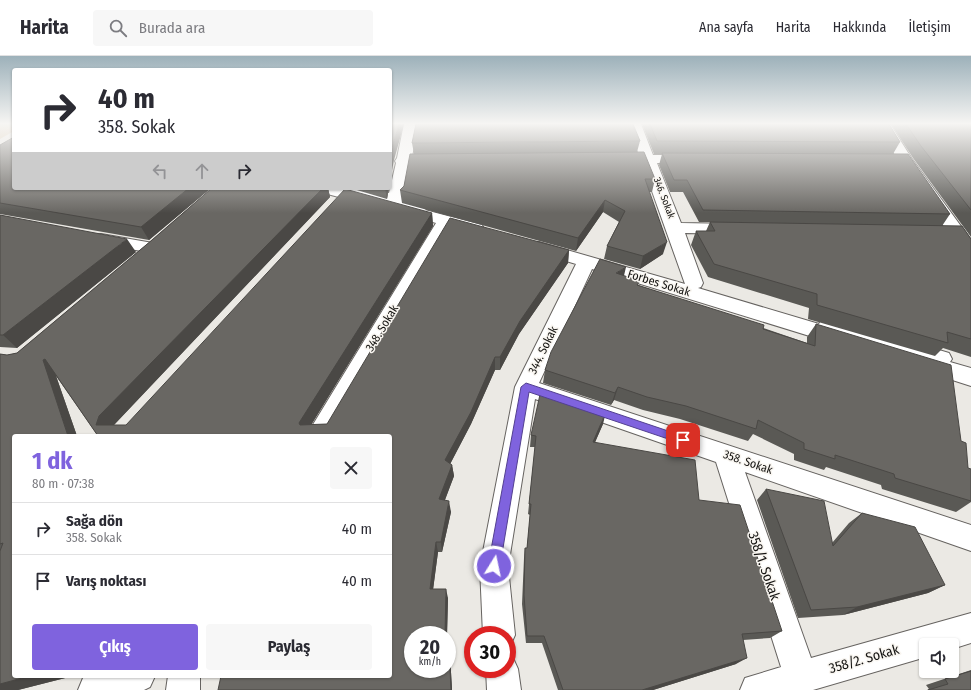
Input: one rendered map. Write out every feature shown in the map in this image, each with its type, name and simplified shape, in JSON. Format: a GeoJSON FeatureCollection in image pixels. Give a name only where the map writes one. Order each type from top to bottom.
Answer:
{"type":"FeatureCollection","features":[{"type":"Feature","properties":{"kind":"street"},"geometry":{"type":"LineString","coordinates":[[396,198],[404,154]]}},
{"type":"Feature","properties":{"kind":"street","name":"346. Sokak"},"geometry":{"type":"LineString","coordinates":[[647,154],[694,283]]}},
{"type":"Feature","properties":{"kind":"street"},"geometry":{"type":"LineString","coordinates":[[895,154],[898,160],[957,233],[971,253]]}},
{"type":"Feature","properties":{"kind":"street"},"geometry":{"type":"LineString","coordinates":[[601,159],[703,159]]}},
{"type":"Feature","properties":{"kind":"street"},"geometry":{"type":"LineString","coordinates":[[402,161],[450,161]]}},
{"type":"Feature","properties":{"kind":"street"},"geometry":{"type":"LineString","coordinates":[[328,190],[344,195],[446,221],[493,230],[396,198],[344,195]]}},
{"type":"Feature","properties":{"kind":"street","name":"348. Sokak"},"geometry":{"type":"LineString","coordinates":[[319,434],[446,221]]}},
{"type":"Feature","properties":{"kind":"street"},"geometry":{"type":"LineString","coordinates":[[675,228],[753,230]]}},
{"type":"Feature","properties":{"kind":"street"},"geometry":{"type":"LineString","coordinates":[[933,232],[957,233]]}},
{"type":"Feature","properties":{"kind":"street"},"geometry":{"type":"LineString","coordinates":[[84,235],[159,243],[135,263]]}},
{"type":"Feature","properties":{"kind":"street","name":"Forbes Sokak"},"geometry":{"type":"LineString","coordinates":[[524,239],[694,283],[971,376],[587,261],[524,239]]}},
{"type":"Feature","properties":{"kind":"street","name":"344. Sokak"},"geometry":{"type":"LineString","coordinates":[[499,626],[494,566],[526,387],[587,261]]}},
{"type":"Feature","properties":{"kind":"street","name":"358. Sokak"},"geometry":{"type":"LineString","coordinates":[[526,387],[971,538]]}},
{"type":"Feature","properties":{"kind":"street","name":"358/1. Sokak"},"geometry":{"type":"LineString","coordinates":[[726,454],[802,677]]}},
{"type":"Feature","properties":{"kind":"street","name":"358/2. Sokak"},"geometry":{"type":"LineString","coordinates":[[757,690],[971,628]]}},
{"type":"Feature","properties":{"kind":"street"},"geometry":{"type":"LineString","coordinates":[[95,690],[133,678]]}},
{"type":"Feature","properties":{"kind":"street"},"geometry":{"type":"LineString","coordinates":[[183,690],[184,678]]}},
{"type":"Feature","properties":{"kind":"street"},"geometry":{"type":"LineString","coordinates":[[503,678],[504,690]]}},
{"type":"Feature","properties":{"kind":"building"},"geometry":{"type":"Polygon","coordinates":[[[0,154],[12,154],[12,190],[187,190],[141,227],[0,203],[0,154]]]}},
{"type":"Feature","properties":{"kind":"building"},"geometry":{"type":"Polygon","coordinates":[[[410,154],[645,154],[655,179],[645,179],[667,242],[643,256],[607,246],[625,211],[605,200],[578,238],[400,190],[404,186],[410,154]]]}},
{"type":"Feature","properties":{"kind":"building"},"geometry":{"type":"Polygon","coordinates":[[[662,154],[908,154],[950,214],[703,210],[687,180],[674,180],[662,154]]]}},
{"type":"Feature","properties":{"kind":"building"},"geometry":{"type":"Polygon","coordinates":[[[927,154],[971,154],[971,210],[927,154]]]}},
{"type":"Feature","properties":{"kind":"building"},"geometry":{"type":"Polygon","coordinates":[[[210,190],[321,190],[99,416],[96,425],[126,425],[344,190],[432,213],[299,423],[300,425],[327,424],[450,218],[569,250],[520,321],[500,357],[495,357],[471,412],[445,460],[452,465],[439,499],[449,501],[441,542],[436,542],[430,589],[446,589],[445,626],[404,626],[404,678],[450,678],[451,690],[218,690],[221,678],[392,678],[392,434],[97,434],[45,359],[43,360],[67,434],[12,434],[12,678],[22,678],[0,684],[0,551],[3,543],[0,544],[0,354],[7,355],[17,353],[210,190]]]}},
{"type":"Feature","properties":{"kind":"building"},"geometry":{"type":"Polygon","coordinates":[[[0,215],[127,239],[3,335],[0,335],[0,215]]]}},
{"type":"Feature","properties":{"kind":"building"},"geometry":{"type":"Polygon","coordinates":[[[710,222],[962,226],[971,239],[971,339],[947,332],[948,343],[817,305],[817,294],[714,264],[696,231],[715,231],[710,222]]]}},
{"type":"Feature","properties":{"kind":"building"},"geometry":{"type":"Polygon","coordinates":[[[600,259],[626,267],[616,273],[640,281],[637,285],[764,325],[763,329],[815,346],[816,324],[951,365],[961,441],[966,443],[968,468],[971,469],[971,501],[895,478],[894,474],[835,455],[835,459],[804,449],[804,443],[758,420],[756,429],[686,406],[647,397],[618,387],[615,393],[545,370],[551,352],[600,259]]]}},
{"type":"Feature","properties":{"kind":"building"},"geometry":{"type":"Polygon","coordinates":[[[541,390],[606,412],[593,442],[695,460],[699,500],[740,505],[782,631],[742,634],[747,658],[642,690],[563,690],[544,636],[527,636],[524,595],[525,548],[527,548],[531,504],[529,504],[536,436],[531,435],[541,390]]]}},
{"type":"Feature","properties":{"kind":"building"},"geometry":{"type":"Polygon","coordinates":[[[766,489],[824,501],[833,546],[862,513],[915,527],[945,585],[857,607],[811,610],[766,489]]]}},
{"type":"Feature","properties":{"kind":"building"},"geometry":{"type":"Polygon","coordinates":[[[971,671],[971,690],[928,690],[948,684],[945,679],[959,678],[959,675],[971,671]]]}},
{"type":"Feature","properties":{"kind":"route"},"geometry":{"type":"LineString","coordinates":[[494,566],[526,387],[683,440]]}}]}
